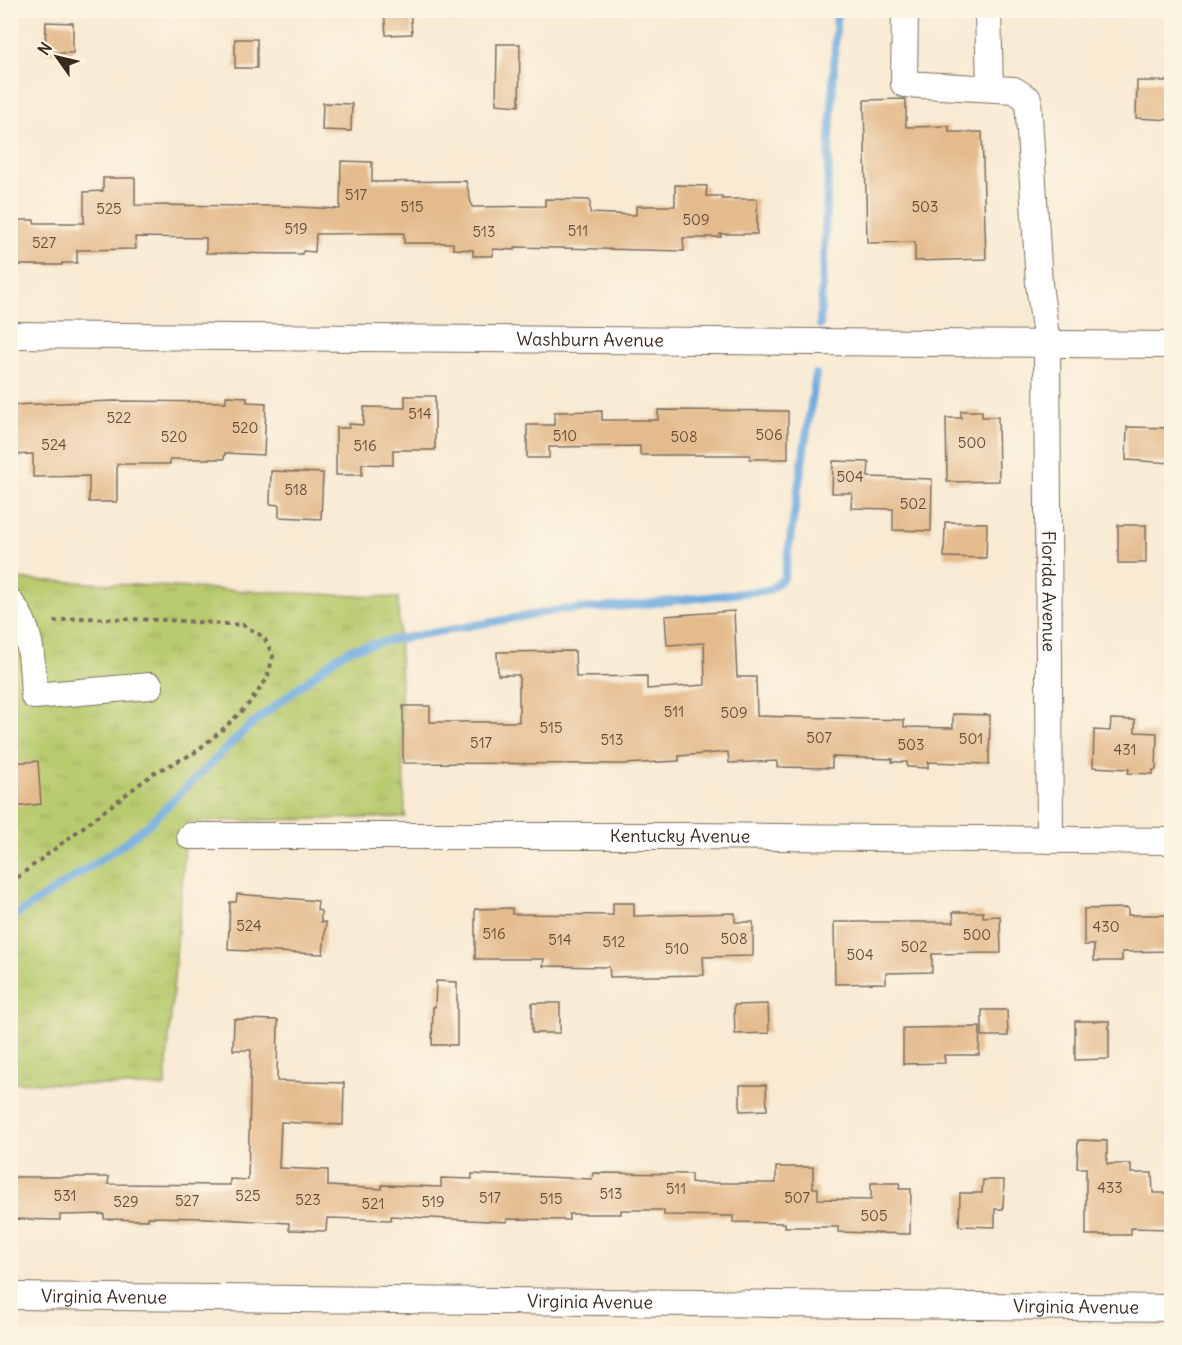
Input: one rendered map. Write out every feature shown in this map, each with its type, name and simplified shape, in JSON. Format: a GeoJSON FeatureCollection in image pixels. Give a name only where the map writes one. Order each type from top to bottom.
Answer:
{"type":"FeatureCollection","features":[{"type":"Feature","properties":{"kind":"street"},"geometry":{"type":"LineString","coordinates":[[905,10],[904,84],[990,88],[988,10]]}},
{"type":"Feature","properties":{"kind":"street","name":"Florida Avenue"},"geometry":{"type":"LineString","coordinates":[[990,88],[1014,90],[1028,99],[1039,284],[1047,344],[1050,840]]}},
{"type":"Feature","properties":{"kind":"street","name":"Washburn Avenue"},"geometry":{"type":"LineString","coordinates":[[10,335],[1172,345]]}},
{"type":"Feature","properties":{"kind":"street"},"geometry":{"type":"LineString","coordinates":[[10,602],[19,611],[30,645],[34,696],[150,686]]}},
{"type":"Feature","properties":{"kind":"street","name":"Kentucky Avenue"},"geometry":{"type":"LineString","coordinates":[[190,836],[686,836],[1172,841]]}},
{"type":"Feature","properties":{"kind":"street","name":"Virginia Avenue"},"geometry":{"type":"LineString","coordinates":[[10,1296],[1172,1308]]}},
{"type":"Feature","properties":{"kind":"green space"},"geometry":{"type":"Polygon","coordinates":[[[10,579],[398,598],[405,817],[187,822],[165,1087],[11,1082],[10,579]]]}},
{"type":"Feature","properties":{"kind":"building"},"geometry":{"type":"Polygon","coordinates":[[[384,10],[410,10],[412,34],[386,35],[384,10]]]}},
{"type":"Feature","properties":{"kind":"building"},"geometry":{"type":"Polygon","coordinates":[[[46,22],[73,23],[73,53],[45,53],[46,22]]]}},
{"type":"Feature","properties":{"kind":"building"},"geometry":{"type":"Polygon","coordinates":[[[235,39],[257,39],[257,68],[235,68],[235,39]]]}},
{"type":"Feature","properties":{"kind":"building"},"geometry":{"type":"Polygon","coordinates":[[[497,44],[520,44],[519,106],[496,104],[497,44]]]}},
{"type":"Feature","properties":{"kind":"building"},"geometry":{"type":"Polygon","coordinates":[[[1137,81],[1172,81],[1172,120],[1136,118],[1137,81]]]}},
{"type":"Feature","properties":{"kind":"building"},"geometry":{"type":"Polygon","coordinates":[[[906,99],[906,127],[949,126],[949,132],[982,132],[986,259],[915,261],[915,242],[867,243],[864,100],[906,99]]]}},
{"type":"Feature","properties":{"kind":"building"},"geometry":{"type":"Polygon","coordinates":[[[323,103],[352,104],[351,131],[322,130],[323,103]]]}},
{"type":"Feature","properties":{"kind":"building"},"geometry":{"type":"Polygon","coordinates":[[[341,161],[372,162],[372,182],[466,181],[472,207],[545,206],[545,199],[590,200],[590,213],[636,215],[636,206],[675,206],[675,185],[707,186],[706,196],[722,196],[722,199],[757,199],[757,234],[720,234],[721,237],[683,238],[684,251],[515,247],[515,250],[493,249],[493,256],[473,256],[473,250],[453,249],[453,243],[404,243],[404,233],[316,234],[315,252],[303,251],[302,254],[206,253],[206,238],[135,237],[136,249],[77,250],[77,263],[10,265],[10,220],[34,220],[34,223],[84,223],[84,192],[103,191],[103,178],[135,178],[135,205],[340,209],[341,161]]]}},
{"type":"Feature","properties":{"kind":"building"},"geometry":{"type":"Polygon","coordinates":[[[226,396],[247,397],[247,402],[266,403],[264,455],[225,453],[224,459],[170,459],[170,464],[117,464],[117,502],[89,502],[89,476],[33,477],[33,454],[10,455],[10,405],[114,401],[226,402],[226,396]]]}},
{"type":"Feature","properties":{"kind":"building"},"geometry":{"type":"Polygon","coordinates":[[[405,396],[435,396],[435,450],[393,450],[393,465],[362,464],[362,475],[336,475],[336,428],[349,428],[349,424],[363,425],[364,407],[405,408],[405,396]]]}},
{"type":"Feature","properties":{"kind":"building"},"geometry":{"type":"Polygon","coordinates":[[[658,410],[788,411],[788,459],[750,459],[750,455],[640,455],[640,446],[549,447],[549,458],[527,458],[527,425],[554,425],[554,412],[602,411],[602,420],[658,420],[658,410]]]}},
{"type":"Feature","properties":{"kind":"building"},"geometry":{"type":"Polygon","coordinates":[[[961,411],[982,411],[982,417],[998,417],[999,481],[947,482],[946,418],[961,418],[961,411]]]}},
{"type":"Feature","properties":{"kind":"building"},"geometry":{"type":"Polygon","coordinates":[[[1127,427],[1172,428],[1172,463],[1126,460],[1127,427]]]}},
{"type":"Feature","properties":{"kind":"building"},"geometry":{"type":"Polygon","coordinates":[[[833,461],[869,462],[868,477],[932,479],[931,531],[893,530],[893,509],[851,508],[852,493],[832,493],[833,461]]]}},
{"type":"Feature","properties":{"kind":"building"},"geometry":{"type":"Polygon","coordinates":[[[271,471],[323,473],[321,519],[279,517],[279,505],[270,504],[271,471]]]}},
{"type":"Feature","properties":{"kind":"building"},"geometry":{"type":"Polygon","coordinates":[[[945,522],[987,523],[986,558],[944,557],[945,522]]]}},
{"type":"Feature","properties":{"kind":"building"},"geometry":{"type":"Polygon","coordinates":[[[1118,525],[1146,525],[1146,563],[1118,563],[1118,525]]]}},
{"type":"Feature","properties":{"kind":"building"},"geometry":{"type":"Polygon","coordinates":[[[734,611],[737,677],[756,677],[757,716],[904,720],[904,727],[953,728],[953,714],[990,715],[989,764],[928,762],[928,768],[907,767],[907,762],[892,762],[893,759],[832,757],[832,768],[777,767],[777,761],[729,763],[728,752],[679,756],[679,761],[624,764],[403,763],[403,706],[430,706],[430,722],[519,722],[519,675],[498,675],[497,652],[575,651],[576,677],[647,676],[647,689],[705,685],[704,643],[667,645],[665,616],[734,611]]]}},
{"type":"Feature","properties":{"kind":"building"},"geometry":{"type":"Polygon","coordinates":[[[1111,719],[1135,720],[1135,732],[1157,733],[1156,770],[1153,770],[1153,774],[1128,773],[1129,769],[1093,767],[1094,730],[1110,731],[1111,719]]]}},
{"type":"Feature","properties":{"kind":"building"},"geometry":{"type":"Polygon","coordinates":[[[38,761],[41,804],[12,807],[10,763],[38,761]]]}},
{"type":"Feature","properties":{"kind":"building"},"geometry":{"type":"Polygon","coordinates":[[[237,894],[318,901],[317,910],[321,911],[321,922],[326,922],[323,954],[228,950],[230,902],[236,902],[237,894]]]}},
{"type":"Feature","properties":{"kind":"building"},"geometry":{"type":"Polygon","coordinates":[[[613,903],[634,903],[634,916],[735,913],[735,922],[753,922],[753,956],[703,957],[704,975],[610,977],[609,967],[543,966],[544,959],[475,959],[475,909],[512,908],[512,914],[613,915],[613,903]]]}},
{"type":"Feature","properties":{"kind":"building"},"geometry":{"type":"Polygon","coordinates":[[[1128,908],[1128,915],[1172,915],[1172,951],[1122,952],[1122,961],[1094,961],[1094,945],[1084,945],[1084,909],[1128,908]]]}},
{"type":"Feature","properties":{"kind":"building"},"geometry":{"type":"Polygon","coordinates":[[[953,912],[983,912],[983,917],[1000,916],[1001,953],[932,954],[932,972],[886,973],[886,983],[835,984],[834,922],[954,922],[953,912]]]}},
{"type":"Feature","properties":{"kind":"building"},"geometry":{"type":"Polygon","coordinates":[[[436,981],[457,982],[457,1045],[432,1045],[436,981]]]}},
{"type":"Feature","properties":{"kind":"building"},"geometry":{"type":"Polygon","coordinates":[[[532,1003],[560,1003],[560,1033],[532,1033],[532,1003]]]}},
{"type":"Feature","properties":{"kind":"building"},"geometry":{"type":"Polygon","coordinates":[[[768,1004],[769,1033],[735,1034],[734,1005],[768,1004]]]}},
{"type":"Feature","properties":{"kind":"building"},"geometry":{"type":"Polygon","coordinates":[[[982,1010],[1007,1010],[1008,1036],[982,1036],[982,1010]]]}},
{"type":"Feature","properties":{"kind":"building"},"geometry":{"type":"Polygon","coordinates":[[[234,1019],[278,1020],[277,1081],[344,1083],[343,1125],[281,1122],[279,1168],[328,1170],[328,1186],[382,1189],[382,1185],[441,1187],[441,1178],[472,1179],[472,1174],[592,1179],[593,1173],[691,1174],[691,1182],[698,1183],[776,1183],[776,1167],[813,1167],[813,1188],[818,1188],[818,1199],[871,1200],[871,1183],[900,1183],[899,1189],[911,1189],[910,1234],[838,1232],[838,1227],[785,1227],[785,1223],[733,1222],[733,1216],[664,1215],[664,1210],[621,1210],[621,1214],[569,1214],[569,1220],[507,1219],[507,1222],[391,1216],[391,1220],[327,1218],[326,1231],[289,1230],[289,1223],[207,1218],[104,1219],[104,1214],[60,1215],[60,1220],[10,1219],[10,1177],[109,1177],[108,1184],[230,1185],[230,1179],[248,1180],[251,1050],[233,1050],[234,1019]]]}},
{"type":"Feature","properties":{"kind":"building"},"geometry":{"type":"Polygon","coordinates":[[[1075,1021],[1109,1021],[1109,1059],[1075,1060],[1075,1021]]]}},
{"type":"Feature","properties":{"kind":"building"},"geometry":{"type":"Polygon","coordinates":[[[980,1027],[979,1055],[944,1055],[945,1063],[903,1064],[903,1028],[980,1027]]]}},
{"type":"Feature","properties":{"kind":"building"},"geometry":{"type":"Polygon","coordinates":[[[740,1085],[766,1085],[767,1110],[740,1111],[740,1085]]]}},
{"type":"Feature","properties":{"kind":"building"},"geometry":{"type":"Polygon","coordinates":[[[1078,1140],[1107,1141],[1107,1164],[1131,1164],[1131,1173],[1152,1173],[1153,1193],[1172,1193],[1172,1229],[1131,1228],[1131,1235],[1086,1235],[1086,1168],[1077,1168],[1078,1140]]]}},
{"type":"Feature","properties":{"kind":"building"},"geometry":{"type":"Polygon","coordinates":[[[983,1180],[1004,1180],[1003,1209],[995,1209],[995,1227],[959,1226],[960,1193],[982,1193],[983,1180]]]}},
{"type":"Feature","properties":{"kind":"waterway"},"geometry":{"type":"LineString","coordinates":[[820,325],[837,10]]}},
{"type":"Feature","properties":{"kind":"waterway"},"geometry":{"type":"LineString","coordinates":[[10,919],[118,848],[149,824],[247,728],[337,657],[351,649],[559,610],[627,606],[769,590],[784,578],[816,374]]}}]}
